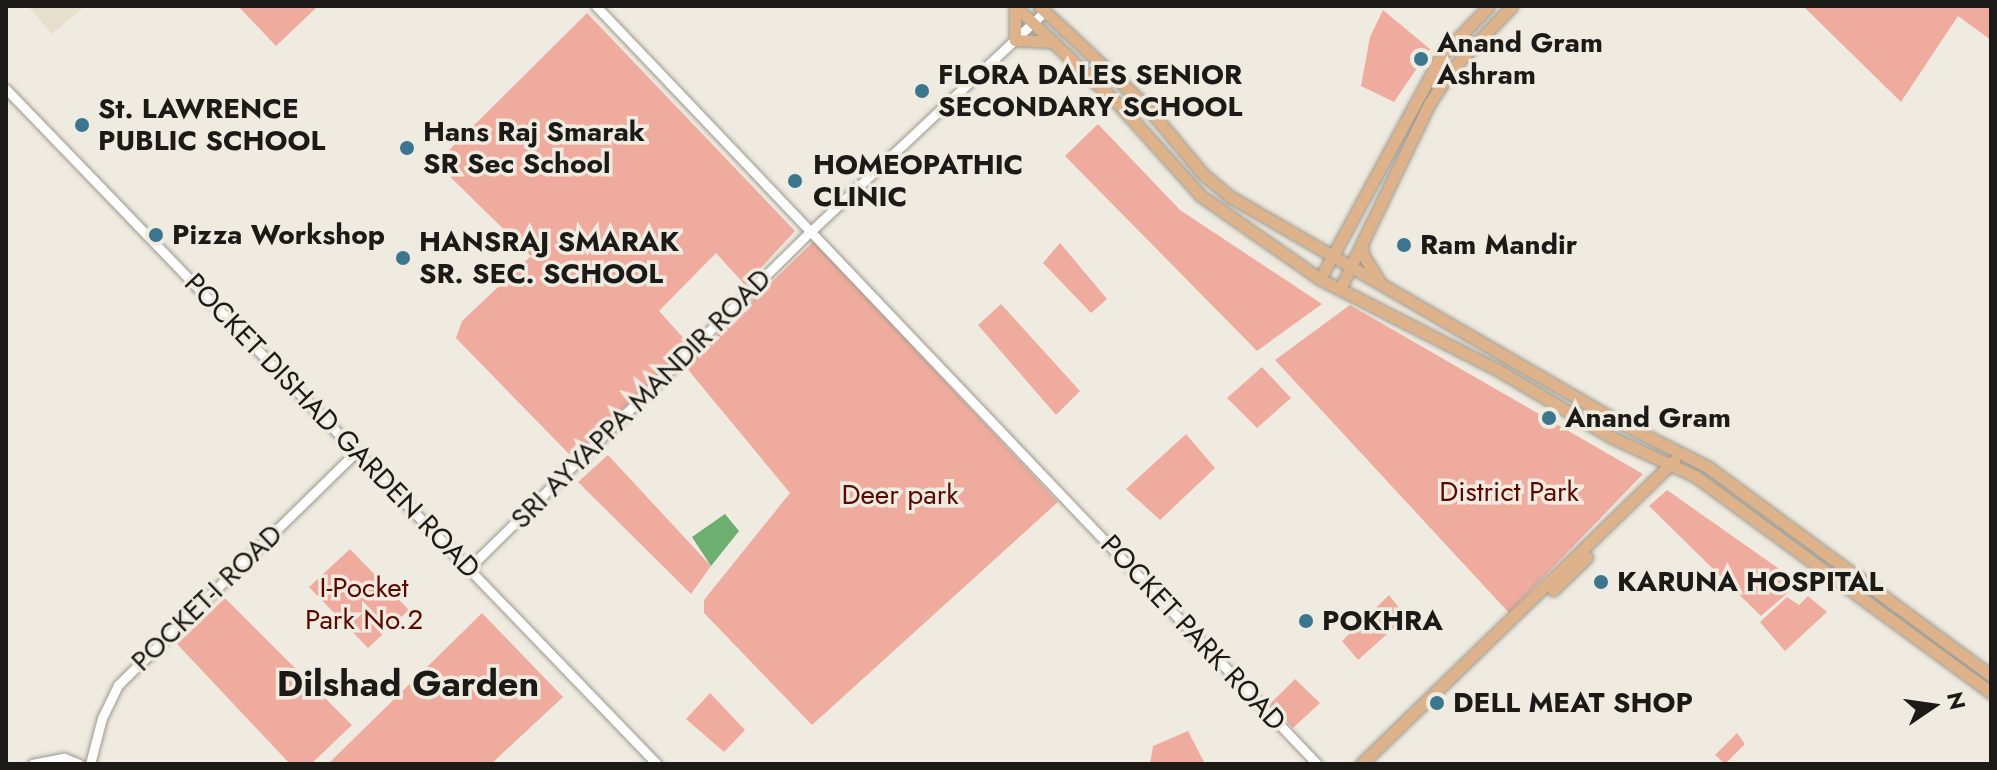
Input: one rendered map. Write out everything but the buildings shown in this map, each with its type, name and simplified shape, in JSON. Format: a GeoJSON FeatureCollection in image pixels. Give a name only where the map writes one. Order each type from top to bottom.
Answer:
{"type":"FeatureCollection","features":[{"type":"Feature","properties":{"kind":"main road"},"geometry":{"type":"LineString","coordinates":[[1015,6],[1055,42],[1201,196],[1320,279],[1674,466],[1991,693]]}},
{"type":"Feature","properties":{"kind":"main road"},"geometry":{"type":"LineString","coordinates":[[1015,6],[1015,40],[1055,42]]}},
{"type":"Feature","properties":{"kind":"main road"},"geometry":{"type":"LineString","coordinates":[[1320,279],[1441,56],[1489,6]]}},
{"type":"Feature","properties":{"kind":"main road"},"geometry":{"type":"LineString","coordinates":[[1340,289],[1429,104],[1452,69],[1512,6]]}},
{"type":"Feature","properties":{"kind":"main road"},"geometry":{"type":"LineString","coordinates":[[1042,9],[1147,107],[1203,174],[1348,269],[1613,419],[1687,455],[1991,676]]}},
{"type":"Feature","properties":{"kind":"main road"},"geometry":{"type":"LineString","coordinates":[[1362,242],[1363,255],[1384,289]]}},
{"type":"Feature","properties":{"kind":"main road"},"geometry":{"type":"LineString","coordinates":[[1361,764],[1687,455]]}},
{"type":"Feature","properties":{"kind":"main road"},"geometry":{"type":"LineString","coordinates":[[1370,764],[1674,466]]}},
{"type":"Feature","properties":{"kind":"street","name":"POCKET PARK ROAD"},"geometry":{"type":"LineString","coordinates":[[596,6],[1317,764]]}},
{"type":"Feature","properties":{"kind":"street","name":"SRI AYYAPPA MANDIR ROAD"},"geometry":{"type":"LineString","coordinates":[[470,567],[811,231],[1015,40],[1042,9]]}},
{"type":"Feature","properties":{"kind":"street","name":"POCKET DISHAD GARDEN ROAD"},"geometry":{"type":"LineString","coordinates":[[6,89],[657,764]]}},
{"type":"Feature","properties":{"kind":"street","name":"POCKET-I ROAD"},"geometry":{"type":"LineString","coordinates":[[90,764],[102,718],[118,685],[356,452]]}},
{"type":"Feature","properties":{"kind":"street"},"geometry":{"type":"LineString","coordinates":[[32,764],[64,758],[79,764]]}},
{"type":"Feature","properties":{"kind":"shaded area"},"geometry":{"type":"Polygon","coordinates":[[[28,6],[85,6],[52,34],[28,6]]]}},
{"type":"Feature","properties":{"kind":"shaded area"},"geometry":{"type":"Polygon","coordinates":[[[725,514],[739,531],[711,566],[692,537],[725,514]]]}},
{"type":"Feature","properties":{"kind":"green space"},"geometry":{"type":"Polygon","coordinates":[[[238,6],[318,6],[276,46],[238,6]]]}},
{"type":"Feature","properties":{"kind":"green space"},"geometry":{"type":"Polygon","coordinates":[[[1803,6],[1991,6],[1991,40],[1958,16],[1901,102],[1803,6]]]}},
{"type":"Feature","properties":{"kind":"green space"},"geometry":{"type":"Polygon","coordinates":[[[1383,10],[1430,49],[1394,102],[1361,86],[1370,37],[1383,10]]]}},
{"type":"Feature","properties":{"kind":"green space"},"geometry":{"type":"Polygon","coordinates":[[[587,13],[795,231],[745,285],[716,253],[659,311],[689,344],[588,443],[569,454],[456,338],[462,321],[531,256],[436,163],[587,13]]]}},
{"type":"Feature","properties":{"kind":"green space"},"geometry":{"type":"Polygon","coordinates":[[[1098,124],[1180,210],[1322,304],[1257,351],[1065,156],[1098,124]]]}},
{"type":"Feature","properties":{"kind":"green space","name":"Deer park"},"geometry":{"type":"Polygon","coordinates":[[[814,241],[1058,502],[812,725],[704,613],[704,600],[790,493],[685,366],[814,241]]]}},
{"type":"Feature","properties":{"kind":"green space"},"geometry":{"type":"Polygon","coordinates":[[[1060,243],[1107,299],[1091,313],[1043,263],[1060,243]]]}},
{"type":"Feature","properties":{"kind":"green space"},"geometry":{"type":"Polygon","coordinates":[[[1001,304],[1080,391],[1056,415],[978,325],[1001,304]]]}},
{"type":"Feature","properties":{"kind":"green space","name":"District Park"},"geometry":{"type":"Polygon","coordinates":[[[1350,305],[1643,474],[1509,613],[1275,360],[1350,305]]]}},
{"type":"Feature","properties":{"kind":"green space"},"geometry":{"type":"Polygon","coordinates":[[[1262,367],[1291,398],[1257,428],[1227,398],[1262,367]]]}},
{"type":"Feature","properties":{"kind":"green space"},"geometry":{"type":"Polygon","coordinates":[[[1186,434],[1215,468],[1160,520],[1126,489],[1186,434]]]}},
{"type":"Feature","properties":{"kind":"green space"},"geometry":{"type":"Polygon","coordinates":[[[608,455],[711,566],[691,594],[578,482],[608,455]]]}},
{"type":"Feature","properties":{"kind":"green space"},"geometry":{"type":"Polygon","coordinates":[[[1667,490],[1792,578],[1787,584],[1790,591],[1761,616],[1649,506],[1667,490]]]}},
{"type":"Feature","properties":{"kind":"green space","name":"I-Pocket Park No.2"},"geometry":{"type":"Polygon","coordinates":[[[350,549],[409,610],[368,648],[309,587],[350,549]]]}},
{"type":"Feature","properties":{"kind":"green space"},"geometry":{"type":"Polygon","coordinates":[[[1389,595],[1406,617],[1358,660],[1342,641],[1389,595]]]}},
{"type":"Feature","properties":{"kind":"green space"},"geometry":{"type":"Polygon","coordinates":[[[1808,596],[1827,612],[1785,651],[1760,622],[1787,597],[1799,605],[1808,596]]]}},
{"type":"Feature","properties":{"kind":"green space"},"geometry":{"type":"Polygon","coordinates":[[[225,598],[352,725],[311,764],[290,764],[177,644],[225,598]]]}},
{"type":"Feature","properties":{"kind":"green space"},"geometry":{"type":"Polygon","coordinates":[[[482,613],[563,697],[491,764],[328,764],[482,613]]]}},
{"type":"Feature","properties":{"kind":"green space"},"geometry":{"type":"Polygon","coordinates":[[[1295,679],[1320,703],[1293,728],[1270,704],[1295,679]]]}},
{"type":"Feature","properties":{"kind":"green space"},"geometry":{"type":"Polygon","coordinates":[[[710,693],[745,730],[724,752],[686,719],[710,693]]]}},
{"type":"Feature","properties":{"kind":"green space"},"geometry":{"type":"Polygon","coordinates":[[[1188,731],[1205,764],[1150,764],[1153,746],[1188,731]]]}},
{"type":"Feature","properties":{"kind":"green space"},"geometry":{"type":"Polygon","coordinates":[[[1737,733],[1745,744],[1725,764],[1715,755],[1737,733]]]}},
{"type":"Feature","properties":{"kind":"place","name":"Anand Gram Ashram"},"geometry":{"type":"Point","coordinates":[1421,59]}},
{"type":"Feature","properties":{"kind":"place","name":"FLORA DALES SENIOR SECONDARY SCHOOL"},"geometry":{"type":"Point","coordinates":[922,91]}},
{"type":"Feature","properties":{"kind":"place","name":"St. LAWRENCE PUBLIC SCHOOL"},"geometry":{"type":"Point","coordinates":[82,125]}},
{"type":"Feature","properties":{"kind":"place","name":"Hans Raj Smarak SR Sec School"},"geometry":{"type":"Point","coordinates":[407,148]}},
{"type":"Feature","properties":{"kind":"place","name":"HOMEOPATHIC CLINIC"},"geometry":{"type":"Point","coordinates":[795,181]}},
{"type":"Feature","properties":{"kind":"place","name":"Pizza Workshop"},"geometry":{"type":"Point","coordinates":[156,235]}},
{"type":"Feature","properties":{"kind":"place","name":"Ram Mandir"},"geometry":{"type":"Point","coordinates":[1404,245]}},
{"type":"Feature","properties":{"kind":"place","name":"HANSRAJ SMARAK SR. SEC. SCHOOL"},"geometry":{"type":"Point","coordinates":[403,258]}},
{"type":"Feature","properties":{"kind":"place","name":"Anand Gram"},"geometry":{"type":"Point","coordinates":[1549,418]}},
{"type":"Feature","properties":{"kind":"place","name":"KARUNA HOSPITAL"},"geometry":{"type":"Point","coordinates":[1601,582]}},
{"type":"Feature","properties":{"kind":"place","name":"POKHRA"},"geometry":{"type":"Point","coordinates":[1306,621]}},
{"type":"Feature","properties":{"kind":"place","name":"DELL MEAT SHOP"},"geometry":{"type":"Point","coordinates":[1437,703]}},
{"type":"Feature","properties":{"kind":"district","name":"Dilshad Garden"},"geometry":{"type":"Point","coordinates":[408,684]}}]}
